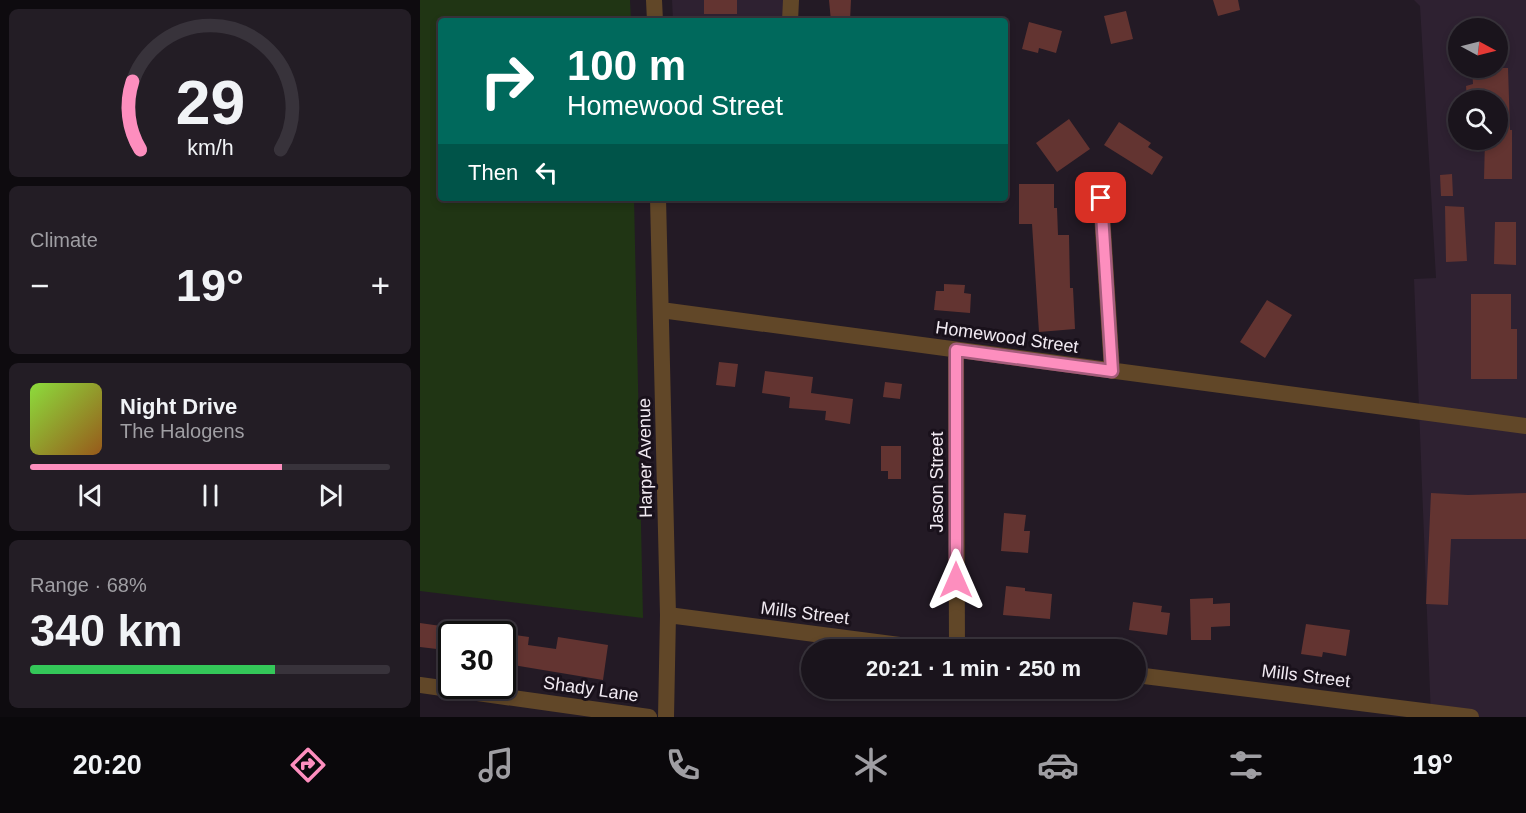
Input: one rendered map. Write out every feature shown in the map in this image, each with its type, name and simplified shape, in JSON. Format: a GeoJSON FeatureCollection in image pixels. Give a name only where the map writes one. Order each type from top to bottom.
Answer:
{"type":"FeatureCollection","features":[{"type":"Feature","properties":{"kind":"street"},"geometry":{"type":"LineString","coordinates":[[654,0],[655,18]]}},
{"type":"Feature","properties":{"kind":"street"},"geometry":{"type":"LineString","coordinates":[[790,18],[791,0]]}},
{"type":"Feature","properties":{"kind":"street"},"geometry":{"type":"LineString","coordinates":[[1101,198],[1112,371]]}},
{"type":"Feature","properties":{"kind":"street","name":"Harper Avenue"},"geometry":{"type":"LineString","coordinates":[[658,201],[668,615],[666,717]]}},
{"type":"Feature","properties":{"kind":"street","name":"Homewood Street"},"geometry":{"type":"LineString","coordinates":[[661,310],[1526,426]]}},
{"type":"Feature","properties":{"kind":"street","name":"Jason Street"},"geometry":{"type":"LineString","coordinates":[[956,350],[957,639]]}},
{"type":"Feature","properties":{"kind":"street","name":"Mills Street"},"geometry":{"type":"LineString","coordinates":[[668,615],[853,639]]}},
{"type":"Feature","properties":{"kind":"street","name":"Mills Street"},"geometry":{"type":"LineString","coordinates":[[1146,676],[1471,717]]}},
{"type":"Feature","properties":{"kind":"street","name":"Shady Lane"},"geometry":{"type":"LineString","coordinates":[[420,685],[649,717]]}},
{"type":"Feature","properties":{"kind":"shaded area"},"geometry":{"type":"Polygon","coordinates":[[[672,0],[794,0],[795,18],[673,18],[672,0]]]}},
{"type":"Feature","properties":{"kind":"shaded area"},"geometry":{"type":"Polygon","coordinates":[[[1414,0],[1526,0],[1526,717],[1431,717],[1414,279],[1436,278],[1420,6],[1414,0]]]}},
{"type":"Feature","properties":{"kind":"green space"},"geometry":{"type":"Polygon","coordinates":[[[420,0],[630,0],[631,18],[438,18],[438,201],[634,201],[643,618],[420,591],[420,0]]]}},
{"type":"Feature","properties":{"kind":"building"},"geometry":{"type":"Polygon","coordinates":[[[704,0],[737,0],[737,14],[704,14],[704,0]]]}},
{"type":"Feature","properties":{"kind":"building"},"geometry":{"type":"Polygon","coordinates":[[[829,0],[851,0],[850,18],[831,18],[829,0]]]}},
{"type":"Feature","properties":{"kind":"building"},"geometry":{"type":"Polygon","coordinates":[[[1213,0],[1238,0],[1240,10],[1218,16],[1213,0]]]}},
{"type":"Feature","properties":{"kind":"building"},"geometry":{"type":"Polygon","coordinates":[[[1126,11],[1133,39],[1111,44],[1104,16],[1126,11]]]}},
{"type":"Feature","properties":{"kind":"building"},"geometry":{"type":"Polygon","coordinates":[[[1029,22],[1062,31],[1056,53],[1039,48],[1038,53],[1022,49],[1029,22]]]}},
{"type":"Feature","properties":{"kind":"building"},"geometry":{"type":"Polygon","coordinates":[[[1508,68],[1512,179],[1484,179],[1485,150],[1508,150],[1508,90],[1466,90],[1466,86],[1473,84],[1473,78],[1508,78],[1508,68]]]}},
{"type":"Feature","properties":{"kind":"building"},"geometry":{"type":"Polygon","coordinates":[[[1069,119],[1090,149],[1057,172],[1036,143],[1069,119]]]}},
{"type":"Feature","properties":{"kind":"building"},"geometry":{"type":"Polygon","coordinates":[[[1119,122],[1151,143],[1148,147],[1163,157],[1152,175],[1104,145],[1119,122]]]}},
{"type":"Feature","properties":{"kind":"building"},"geometry":{"type":"Polygon","coordinates":[[[1452,174],[1453,196],[1441,196],[1440,175],[1452,174]]]}},
{"type":"Feature","properties":{"kind":"building"},"geometry":{"type":"Polygon","coordinates":[[[1019,184],[1054,184],[1054,208],[1057,208],[1058,235],[1069,235],[1070,288],[1073,288],[1075,329],[1039,332],[1032,224],[1019,224],[1019,184]]]}},
{"type":"Feature","properties":{"kind":"building"},"geometry":{"type":"Polygon","coordinates":[[[1445,206],[1464,207],[1467,261],[1446,262],[1445,206]]]}},
{"type":"Feature","properties":{"kind":"building"},"geometry":{"type":"Polygon","coordinates":[[[1495,222],[1516,222],[1516,265],[1494,264],[1495,222]]]}},
{"type":"Feature","properties":{"kind":"building"},"geometry":{"type":"Polygon","coordinates":[[[944,284],[965,285],[964,293],[971,294],[970,313],[934,310],[936,291],[944,291],[944,284]]]}},
{"type":"Feature","properties":{"kind":"building"},"geometry":{"type":"Polygon","coordinates":[[[1471,294],[1511,294],[1511,329],[1517,329],[1517,379],[1471,379],[1471,294]]]}},
{"type":"Feature","properties":{"kind":"building"},"geometry":{"type":"Polygon","coordinates":[[[1267,300],[1292,315],[1265,358],[1240,342],[1267,300]]]}},
{"type":"Feature","properties":{"kind":"building"},"geometry":{"type":"Polygon","coordinates":[[[719,362],[738,364],[735,387],[716,385],[719,362]]]}},
{"type":"Feature","properties":{"kind":"building"},"geometry":{"type":"Polygon","coordinates":[[[765,371],[813,377],[811,393],[853,399],[850,424],[825,420],[826,411],[789,408],[790,397],[762,393],[765,371]]]}},
{"type":"Feature","properties":{"kind":"building"},"geometry":{"type":"Polygon","coordinates":[[[885,382],[902,384],[900,399],[883,397],[885,382]]]}},
{"type":"Feature","properties":{"kind":"building"},"geometry":{"type":"Polygon","coordinates":[[[881,446],[901,446],[901,479],[888,479],[888,471],[881,471],[881,446]]]}},
{"type":"Feature","properties":{"kind":"building"},"geometry":{"type":"Polygon","coordinates":[[[1431,493],[1468,495],[1526,493],[1526,539],[1451,539],[1448,605],[1426,604],[1431,493]]]}},
{"type":"Feature","properties":{"kind":"building"},"geometry":{"type":"Polygon","coordinates":[[[1004,513],[1026,515],[1024,531],[1030,531],[1028,553],[1001,551],[1004,513]]]}},
{"type":"Feature","properties":{"kind":"building"},"geometry":{"type":"Polygon","coordinates":[[[1006,586],[1052,594],[1050,619],[1003,615],[1006,586]]]}},
{"type":"Feature","properties":{"kind":"building"},"geometry":{"type":"Polygon","coordinates":[[[1213,598],[1213,604],[1230,603],[1230,626],[1211,627],[1211,640],[1191,640],[1190,599],[1213,598]]]}},
{"type":"Feature","properties":{"kind":"building"},"geometry":{"type":"Polygon","coordinates":[[[1133,602],[1162,606],[1161,612],[1170,613],[1167,635],[1129,630],[1133,602]]]}},
{"type":"Feature","properties":{"kind":"building"},"geometry":{"type":"Polygon","coordinates":[[[420,623],[438,626],[438,649],[420,647],[420,623]]]}},
{"type":"Feature","properties":{"kind":"building"},"geometry":{"type":"Polygon","coordinates":[[[1306,624],[1350,630],[1346,656],[1323,652],[1322,657],[1301,654],[1306,624]]]}},
{"type":"Feature","properties":{"kind":"building"},"geometry":{"type":"Polygon","coordinates":[[[516,635],[529,637],[528,645],[556,649],[558,637],[608,645],[603,680],[516,666],[516,635]]]}},
{"type":"Feature","properties":{"kind":"route"},"geometry":{"type":"LineString","coordinates":[[956,580],[956,350],[1112,371],[1101,198]]}}]}
